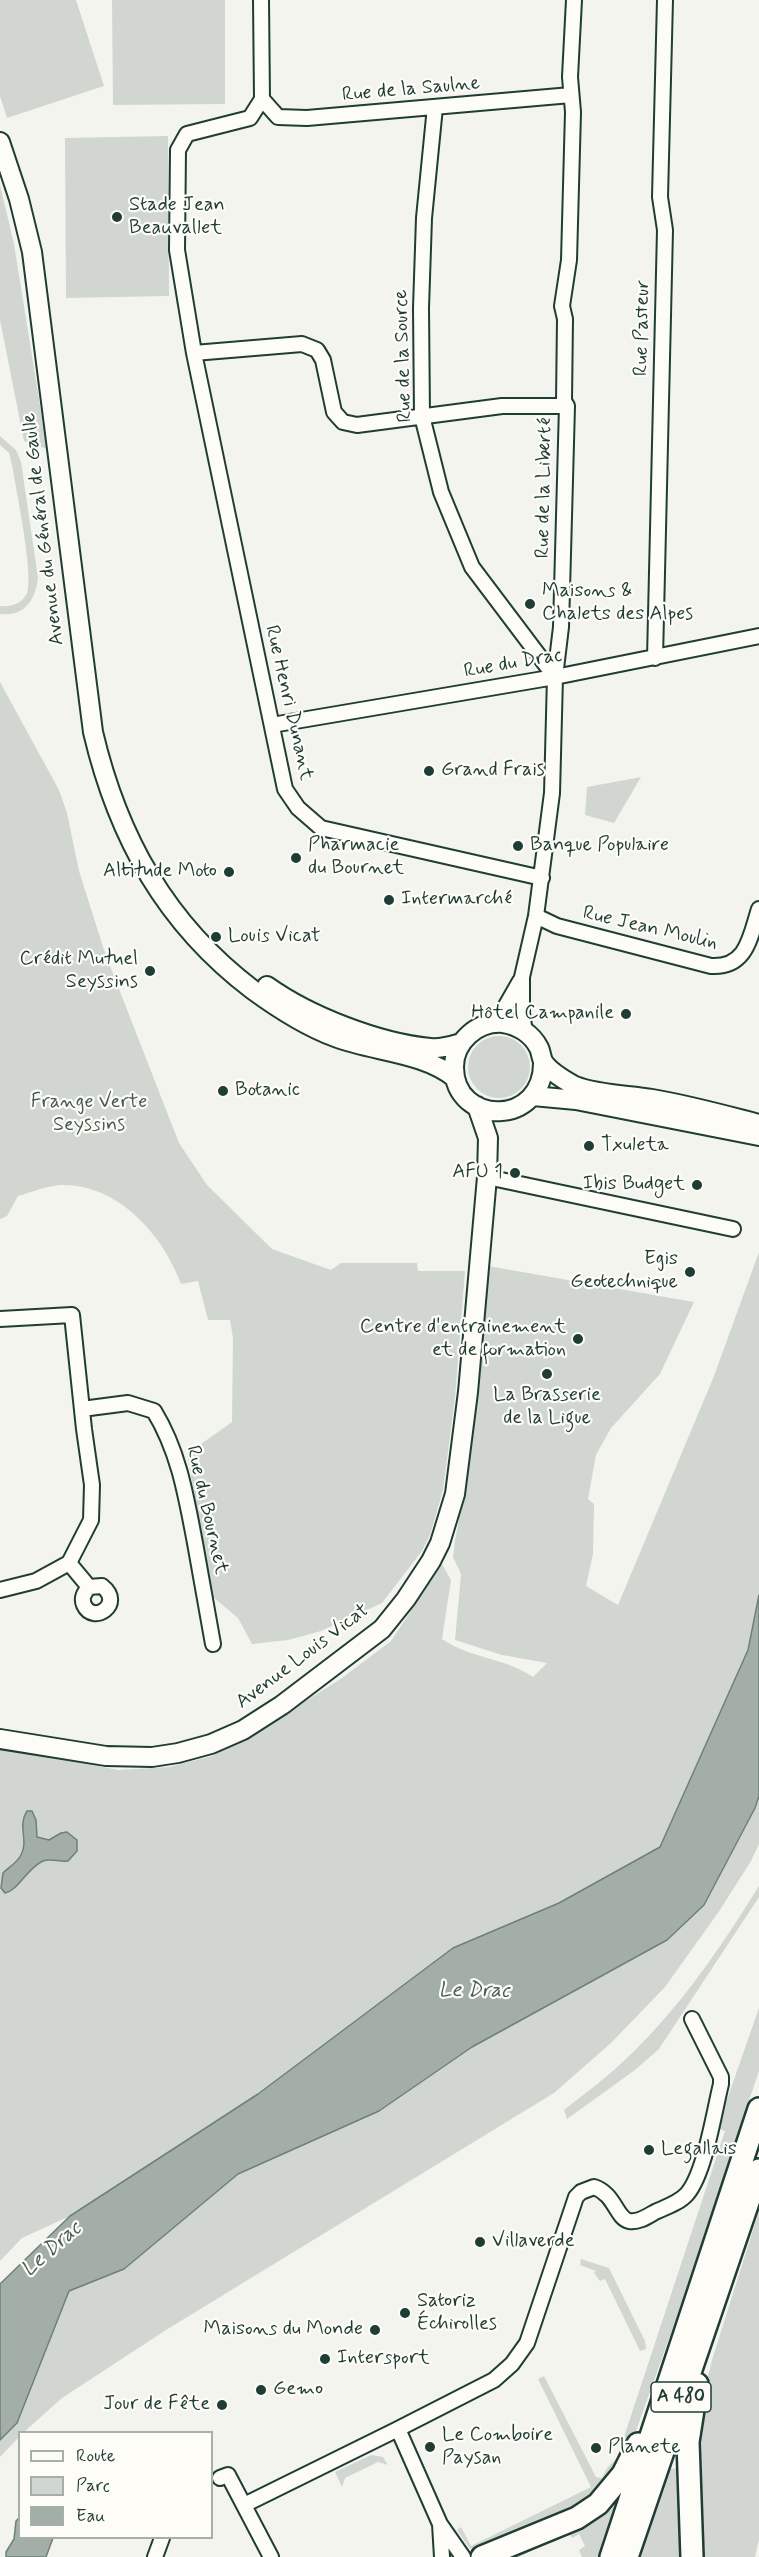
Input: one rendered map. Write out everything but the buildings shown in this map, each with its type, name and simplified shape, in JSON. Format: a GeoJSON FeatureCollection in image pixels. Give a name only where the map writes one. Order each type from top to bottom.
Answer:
{"type":"FeatureCollection","features":[{"type":"Feature","properties":{"kind":"highway","name":"A 480"},"geometry":{"type":"LineString","coordinates":[[611,2557],[659,2414],[687,2321],[759,2109]]}},
{"type":"Feature","properties":{"kind":"highway","name":"A 480"},"geometry":{"type":"LineString","coordinates":[[627,2557],[759,2170]]}},
{"type":"Feature","properties":{"kind":"highway"},"geometry":{"type":"LineString","coordinates":[[692,2557],[688,2475],[689,2424],[699,2379],[737,2255],[736,2237]]}},
{"type":"Feature","properties":{"kind":"highway"},"geometry":{"type":"LineString","coordinates":[[482,2557],[577,2518],[598,2504],[606,2495],[630,2461],[676,2339],[687,2321]]}},
{"type":"Feature","properties":{"kind":"main road","name":"Avenue du Général de Gaulle"},"geometry":{"type":"LineString","coordinates":[[0,142],[19,199],[32,252],[93,732],[109,792],[125,830],[141,862],[167,899],[177,918],[220,964],[280,1010],[335,1037],[432,1064],[455,1078]]}},
{"type":"Feature","properties":{"kind":"main road","name":"Avenue du Général de Gaulle"},"geometry":{"type":"LineString","coordinates":[[167,899],[231,959],[285,999],[338,1023],[399,1042],[430,1048],[461,1043]]}},
{"type":"Feature","properties":{"kind":"main road"},"geometry":{"type":"LineString","coordinates":[[496,1023],[511,1025],[525,1032],[537,1045],[543,1061],[542,1080],[533,1096],[521,1106],[506,1111],[491,1111],[477,1106],[466,1097],[455,1078],[455,1060],[461,1043],[480,1027],[496,1023]]}},
{"type":"Feature","properties":{"kind":"main road"},"geometry":{"type":"LineString","coordinates":[[543,1061],[561,1077],[579,1087],[666,1101],[759,1124]]}},
{"type":"Feature","properties":{"kind":"main road"},"geometry":{"type":"LineString","coordinates":[[533,1096],[576,1100],[759,1136]]}},
{"type":"Feature","properties":{"kind":"main road"},"geometry":{"type":"LineString","coordinates":[[477,1106],[488,1138]]}},
{"type":"Feature","properties":{"kind":"main road"},"geometry":{"type":"LineString","coordinates":[[488,1138],[506,1111]]}},
{"type":"Feature","properties":{"kind":"main road","name":"Avenue Louis Vicat"},"geometry":{"type":"LineString","coordinates":[[0,1739],[106,1756],[152,1757],[178,1754],[211,1744],[243,1730],[282,1705],[382,1629],[406,1599],[431,1561],[440,1543],[455,1494],[468,1392],[487,1177],[488,1138]]}},
{"type":"Feature","properties":{"kind":"street"},"geometry":{"type":"LineString","coordinates":[[261,0],[262,99]]}},
{"type":"Feature","properties":{"kind":"street","name":"Rue de la Liberté"},"geometry":{"type":"LineString","coordinates":[[496,1023],[510,1002],[522,976],[536,916],[552,793],[555,677],[561,627],[567,406],[564,401],[565,319],[562,306],[569,260],[574,0]]}},
{"type":"Feature","properties":{"kind":"street","name":"Rue Pasteur"},"geometry":{"type":"LineString","coordinates":[[655,658],[665,242],[660,197],[665,0]]}},
{"type":"Feature","properties":{"kind":"street","name":"Rue de la Saulne"},"geometry":{"type":"LineString","coordinates":[[262,99],[278,117],[287,118],[571,95]]}},
{"type":"Feature","properties":{"kind":"street","name":"Rue Henri Dunant"},"geometry":{"type":"LineString","coordinates":[[262,99],[250,118],[187,134],[178,150],[177,250],[194,353],[285,789],[298,808],[321,828],[542,878]]}},
{"type":"Feature","properties":{"kind":"street","name":"Rue de la Source"},"geometry":{"type":"LineString","coordinates":[[435,107],[424,218],[421,308],[422,417],[441,492],[472,567],[555,677]]}},
{"type":"Feature","properties":{"kind":"street"},"geometry":{"type":"LineString","coordinates":[[194,353],[302,344],[317,350],[323,360],[334,412],[343,422],[357,425],[502,406],[567,406]]}},
{"type":"Feature","properties":{"kind":"street","name":"Rue du Drac"},"geometry":{"type":"LineString","coordinates":[[272,725],[555,677],[759,636]]}},
{"type":"Feature","properties":{"kind":"street","name":"Rue Jean Moulin"},"geometry":{"type":"LineString","coordinates":[[536,916],[557,926],[711,966],[722,966],[734,963],[742,956],[759,909]]}},
{"type":"Feature","properties":{"kind":"street","name":"Rue de la Liberté"},"geometry":{"type":"LineString","coordinates":[[522,976],[525,1032]]}},
{"type":"Feature","properties":{"kind":"street"},"geometry":{"type":"LineString","coordinates":[[487,1177],[733,1229]]}},
{"type":"Feature","properties":{"kind":"street"},"geometry":{"type":"LineString","coordinates":[[0,1319],[72,1315],[92,1485],[91,1520],[69,1563],[36,1581],[0,1590]]}},
{"type":"Feature","properties":{"kind":"street","name":"Rue du Bournet"},"geometry":{"type":"LineString","coordinates":[[82,1409],[128,1403],[154,1411],[167,1433],[177,1458],[186,1496],[213,1644]]}},
{"type":"Feature","properties":{"kind":"street"},"geometry":{"type":"LineString","coordinates":[[69,1563],[89,1587]]}},
{"type":"Feature","properties":{"kind":"street"},"geometry":{"type":"LineString","coordinates":[[244,2505],[479,2390],[512,2364],[527,2343],[576,2197],[581,2192],[594,2187],[606,2192],[622,2217],[630,2221],[640,2220],[679,2201],[688,2193],[710,2136],[721,2084],[721,2077],[692,2019]]}},
{"type":"Feature","properties":{"kind":"street"},"geometry":{"type":"LineString","coordinates":[[398,2429],[440,2524],[464,2557]]}},
{"type":"Feature","properties":{"kind":"street"},"geometry":{"type":"LineString","coordinates":[[220,2478],[228,2475],[271,2557]]}},
{"type":"Feature","properties":{"kind":"street"},"geometry":{"type":"LineString","coordinates":[[440,2524],[442,2557]]}},
{"type":"Feature","properties":{"kind":"street"},"geometry":{"type":"LineString","coordinates":[[155,2557],[162,2539]]}},
{"type":"Feature","properties":{"kind":"green space"},"geometry":{"type":"Polygon","coordinates":[[[0,0],[76,0],[104,86],[7,118],[0,96],[0,0]]]}},
{"type":"Feature","properties":{"kind":"green space"},"geometry":{"type":"Polygon","coordinates":[[[112,0],[225,0],[225,104],[113,105],[112,0]]]}},
{"type":"Feature","properties":{"kind":"green space","name":"Stade Jean Beauvallet"},"geometry":{"type":"Polygon","coordinates":[[[168,136],[169,296],[66,298],[65,138],[168,136]]]}},
{"type":"Feature","properties":{"kind":"green space"},"geometry":{"type":"Polygon","coordinates":[[[0,185],[14,244],[47,449],[24,441],[0,320],[0,185]]]}},
{"type":"Feature","properties":{"kind":"green space"},"geometry":{"type":"Polygon","coordinates":[[[0,436],[16,450],[21,462],[38,578],[34,593],[27,605],[16,613],[9,614],[0,614],[0,606],[16,604],[22,600],[27,593],[29,583],[24,531],[12,465],[9,453],[0,445],[0,436]]]}},
{"type":"Feature","properties":{"kind":"green space","name":"Frange Verte Seyssins"},"geometry":{"type":"Polygon","coordinates":[[[0,682],[59,790],[67,813],[79,871],[105,953],[179,1143],[207,1185],[272,1249],[331,1270],[341,1263],[417,1263],[418,1271],[465,1271],[455,1398],[443,1490],[430,1535],[422,1551],[382,1603],[321,1631],[288,1640],[252,1644],[238,1618],[213,1597],[187,1454],[232,1422],[233,1338],[230,1320],[208,1320],[198,1281],[181,1284],[163,1248],[151,1231],[120,1203],[103,1194],[83,1187],[58,1185],[46,1187],[18,1196],[7,1216],[0,1219],[0,682]]]}},
{"type":"Feature","properties":{"kind":"green space"},"geometry":{"type":"Polygon","coordinates":[[[641,777],[614,823],[585,815],[587,787],[641,777]]]}},
{"type":"Feature","properties":{"kind":"green space"},"geometry":{"type":"Polygon","coordinates":[[[499,1036],[516,1041],[521,1045],[525,1050],[530,1067],[525,1084],[521,1089],[516,1093],[499,1098],[482,1093],[477,1089],[473,1084],[468,1067],[473,1050],[477,1045],[482,1041],[499,1036]]]}},
{"type":"Feature","properties":{"kind":"green space"},"geometry":{"type":"Polygon","coordinates":[[[759,1252],[759,1595],[748,1650],[660,1847],[559,1903],[453,1948],[258,2094],[70,2216],[22,2238],[0,2261],[0,1748],[27,1751],[118,1770],[169,1767],[212,1756],[266,1726],[342,1678],[391,1641],[442,1564],[451,1580],[442,1639],[533,1677],[547,1663],[502,1655],[455,1640],[461,1574],[453,1557],[467,1475],[476,1402],[488,1266],[694,1302],[660,1374],[611,1428],[596,1455],[588,1499],[594,1504],[593,1554],[586,1586],[618,1605],[714,1376],[759,1252]]]}},
{"type":"Feature","properties":{"kind":"green space"},"geometry":{"type":"Polygon","coordinates":[[[759,1796],[759,1844],[720,1910],[665,1987],[611,2043],[554,2093],[166,2330],[62,2398],[25,2431],[18,2431],[18,2438],[0,2457],[0,2440],[17,2423],[69,2291],[124,2269],[238,2174],[379,2111],[472,2047],[704,1905],[755,1808],[759,1796]]]}},
{"type":"Feature","properties":{"kind":"green space"},"geometry":{"type":"Polygon","coordinates":[[[759,1886],[759,1897],[659,2049],[635,2070],[567,2119],[564,2110],[614,2070],[656,2029],[675,2006],[711,1960],[759,1886]]]}},
{"type":"Feature","properties":{"kind":"green space"},"geometry":{"type":"Polygon","coordinates":[[[759,2008],[759,2071],[676,2319],[628,2453],[589,2503],[530,2528],[470,2549],[457,2530],[461,2527],[471,2546],[591,2487],[538,2379],[544,2376],[596,2477],[602,2478],[607,2468],[617,2458],[725,2131],[717,2128],[759,2008]]]}},
{"type":"Feature","properties":{"kind":"green space"},"geometry":{"type":"Polygon","coordinates":[[[759,2211],[759,2539],[755,2557],[702,2557],[697,2525],[699,2413],[712,2360],[759,2211]]]}},
{"type":"Feature","properties":{"kind":"green space"},"geometry":{"type":"Polygon","coordinates":[[[581,2259],[609,2268],[645,2341],[646,2349],[640,2351],[605,2279],[600,2281],[594,2273],[596,2271],[580,2265],[581,2259]]]}},
{"type":"Feature","properties":{"kind":"green space"},"geometry":{"type":"Polygon","coordinates":[[[371,2455],[383,2457],[388,2465],[378,2462],[345,2478],[342,2487],[335,2472],[371,2455]]]}},
{"type":"Feature","properties":{"kind":"green space"},"geometry":{"type":"Polygon","coordinates":[[[680,2468],[684,2557],[640,2557],[670,2469],[680,2468]]]}},
{"type":"Feature","properties":{"kind":"green space"},"geometry":{"type":"Polygon","coordinates":[[[621,2492],[600,2557],[582,2557],[579,2550],[585,2546],[579,2534],[572,2538],[569,2533],[519,2557],[501,2557],[621,2492]]]}},
{"type":"Feature","properties":{"kind":"water","name":"Le Drac"},"geometry":{"type":"Polygon","coordinates":[[[759,1595],[759,1796],[755,1808],[704,1905],[667,1940],[472,2047],[379,2111],[238,2174],[124,2269],[69,2291],[17,2423],[0,2440],[0,2284],[70,2216],[258,2094],[453,1948],[559,1903],[660,1847],[748,1650],[759,1595]]]}},
{"type":"Feature","properties":{"kind":"water"},"geometry":{"type":"Polygon","coordinates":[[[27,1811],[32,1811],[36,1820],[37,1837],[49,1840],[67,1832],[77,1840],[77,1851],[68,1861],[46,1860],[37,1864],[15,1888],[5,1893],[1,1888],[3,1873],[21,1855],[24,1844],[23,1822],[27,1811]]]}},
{"type":"Feature","properties":{"kind":"water"},"geometry":{"type":"Polygon","coordinates":[[[18,2519],[18,2539],[53,2539],[46,2557],[6,2557],[6,2552],[14,2539],[18,2519]]]}},
{"type":"Feature","properties":{"kind":"place","name":"Stade Jean Beauvallet"},"geometry":{"type":"Point","coordinates":[117,217]}},
{"type":"Feature","properties":{"kind":"place","name":"Maisons & Chalets des Alpes"},"geometry":{"type":"Point","coordinates":[530,604]}},
{"type":"Feature","properties":{"kind":"place","name":"Grand Frais"},"geometry":{"type":"Point","coordinates":[429,771]}},
{"type":"Feature","properties":{"kind":"place","name":"Banque Populaire"},"geometry":{"type":"Point","coordinates":[518,846]}},
{"type":"Feature","properties":{"kind":"place","name":"Pharmacie du Bournet"},"geometry":{"type":"Point","coordinates":[296,858]}},
{"type":"Feature","properties":{"kind":"place","name":"Altitude Moto"},"geometry":{"type":"Point","coordinates":[229,872]}},
{"type":"Feature","properties":{"kind":"place","name":"Intermarché"},"geometry":{"type":"Point","coordinates":[389,900]}},
{"type":"Feature","properties":{"kind":"place","name":"Louis Vicat"},"geometry":{"type":"Point","coordinates":[216,937]}},
{"type":"Feature","properties":{"kind":"place","name":"Crédit Mutuel Seyssins"},"geometry":{"type":"Point","coordinates":[150,971]}},
{"type":"Feature","properties":{"kind":"place","name":"Hôtel Campanile"},"geometry":{"type":"Point","coordinates":[626,1014]}},
{"type":"Feature","properties":{"kind":"place","name":"Botanic"},"geometry":{"type":"Point","coordinates":[223,1091]}},
{"type":"Feature","properties":{"kind":"place","name":"Txuleta"},"geometry":{"type":"Point","coordinates":[589,1146]}},
{"type":"Feature","properties":{"kind":"place","name":"AFU 1"},"geometry":{"type":"Point","coordinates":[515,1173]}},
{"type":"Feature","properties":{"kind":"place","name":"Ibis Budget"},"geometry":{"type":"Point","coordinates":[697,1185]}},
{"type":"Feature","properties":{"kind":"place","name":"Egis Geotechnique"},"geometry":{"type":"Point","coordinates":[690,1272]}},
{"type":"Feature","properties":{"kind":"place","name":"Centre d'entrainement et de formation"},"geometry":{"type":"Point","coordinates":[578,1339]}},
{"type":"Feature","properties":{"kind":"place","name":"La Brasserie de la Ligue"},"geometry":{"type":"Point","coordinates":[547,1374]}},
{"type":"Feature","properties":{"kind":"place","name":"Legallais"},"geometry":{"type":"Point","coordinates":[649,2150]}},
{"type":"Feature","properties":{"kind":"place","name":"Villaverde"},"geometry":{"type":"Point","coordinates":[480,2242]}},
{"type":"Feature","properties":{"kind":"place","name":"Satoriz Échirolles"},"geometry":{"type":"Point","coordinates":[405,2313]}},
{"type":"Feature","properties":{"kind":"place","name":"Maisons du Monde"},"geometry":{"type":"Point","coordinates":[375,2330]}},
{"type":"Feature","properties":{"kind":"place","name":"Intersport"},"geometry":{"type":"Point","coordinates":[325,2359]}},
{"type":"Feature","properties":{"kind":"place","name":"Gemo"},"geometry":{"type":"Point","coordinates":[261,2390]}},
{"type":"Feature","properties":{"kind":"place","name":"Jour de Fête"},"geometry":{"type":"Point","coordinates":[222,2405]}},
{"type":"Feature","properties":{"kind":"place","name":"Le Comboire Paysan"},"geometry":{"type":"Point","coordinates":[430,2447]}},
{"type":"Feature","properties":{"kind":"place","name":"Planete"},"geometry":{"type":"Point","coordinates":[596,2448]}}]}
